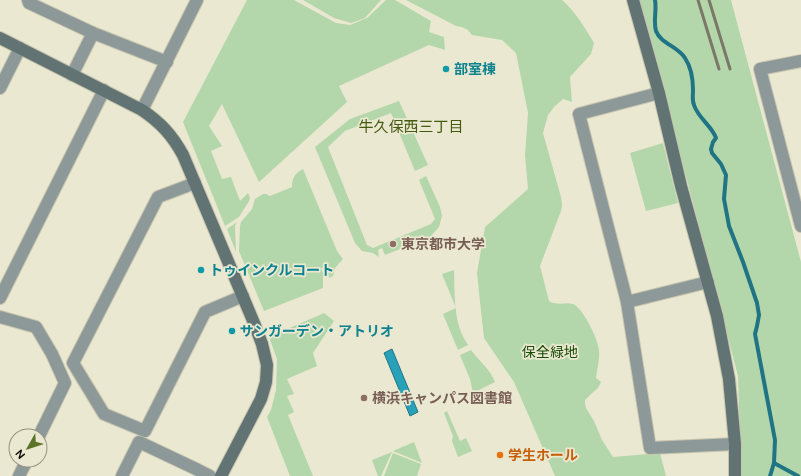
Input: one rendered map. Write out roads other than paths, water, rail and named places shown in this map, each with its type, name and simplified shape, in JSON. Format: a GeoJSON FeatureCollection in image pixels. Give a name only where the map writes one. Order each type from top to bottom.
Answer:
{"type":"FeatureCollection","features":[{"type":"Feature","properties":{"kind":"street"},"geometry":{"type":"LineString","coordinates":[[28,0],[29,3],[93,33],[167,62]]}},
{"type":"Feature","properties":{"kind":"street"},"geometry":{"type":"LineString","coordinates":[[142,110],[197,0]]}},
{"type":"Feature","properties":{"kind":"street"},"geometry":{"type":"LineString","coordinates":[[633,0],[659,93],[681,186],[718,316],[729,379],[735,444],[735,476]]}},
{"type":"Feature","properties":{"kind":"street"},"geometry":{"type":"LineString","coordinates":[[72,75],[93,33]]}},
{"type":"Feature","properties":{"kind":"street"},"geometry":{"type":"LineString","coordinates":[[0,38],[104,90],[155,118],[176,142],[183,155],[243,296],[262,344],[267,365],[266,382],[261,399],[221,476]]}},
{"type":"Feature","properties":{"kind":"street"},"geometry":{"type":"LineString","coordinates":[[0,88],[20,48]]}},
{"type":"Feature","properties":{"kind":"street"},"geometry":{"type":"LineString","coordinates":[[801,61],[760,69],[801,226]]}},
{"type":"Feature","properties":{"kind":"street"},"geometry":{"type":"LineString","coordinates":[[0,298],[104,90]]}},
{"type":"Feature","properties":{"kind":"street"},"geometry":{"type":"LineString","coordinates":[[659,93],[579,114],[627,302],[650,448],[735,444]]}},
{"type":"Feature","properties":{"kind":"street"},"geometry":{"type":"LineString","coordinates":[[195,182],[158,197],[73,363],[104,414],[145,431],[205,312],[243,296]]}},
{"type":"Feature","properties":{"kind":"street"},"geometry":{"type":"LineString","coordinates":[[627,302],[708,282]]}},
{"type":"Feature","properties":{"kind":"street"},"geometry":{"type":"LineString","coordinates":[[0,317],[36,327],[52,354],[65,383],[42,428]]}},
{"type":"Feature","properties":{"kind":"street"},"geometry":{"type":"LineString","coordinates":[[122,476],[139,442],[210,476]]}},
{"type":"Feature","properties":{"kind":"water"},"geometry":{"type":"Polygon","coordinates":[[[392,349],[418,412],[410,416],[384,353],[392,349]]]}},
{"type":"Feature","properties":{"kind":"waterway"},"geometry":{"type":"LineString","coordinates":[[655,0],[656,31],[662,39],[682,54],[687,62],[692,77],[693,103],[696,110],[716,138],[711,149],[726,175],[724,199],[729,226],[757,303],[759,315],[755,334],[775,440],[774,463],[770,476]]}},
{"type":"Feature","properties":{"kind":"waterway"},"geometry":{"type":"LineString","coordinates":[[774,463],[798,476]]}},
{"type":"Feature","properties":{"kind":"railway"},"geometry":{"type":"LineString","coordinates":[[698,0],[719,69]]}},
{"type":"Feature","properties":{"kind":"railway"},"geometry":{"type":"LineString","coordinates":[[709,0],[730,69]]}},
{"type":"Feature","properties":{"kind":"place","name":"部室棟"},"geometry":{"type":"Point","coordinates":[446,69]}},
{"type":"Feature","properties":{"kind":"place","name":"東京都市大学"},"geometry":{"type":"Point","coordinates":[393,244]}},
{"type":"Feature","properties":{"kind":"place","name":"トゥインクルコート"},"geometry":{"type":"Point","coordinates":[201,270]}},
{"type":"Feature","properties":{"kind":"place","name":"サンガーデン・アトリオ"},"geometry":{"type":"Point","coordinates":[232,331]}},
{"type":"Feature","properties":{"kind":"place","name":"横浜キャンパス図書館"},"geometry":{"type":"Point","coordinates":[364,398]}},
{"type":"Feature","properties":{"kind":"place","name":"学生ホール"},"geometry":{"type":"Point","coordinates":[500,455]}},
{"type":"Feature","properties":{"kind":"district","name":"牛久保西三丁目"},"geometry":{"type":"Point","coordinates":[411,127]}},
{"type":"Feature","properties":{"kind":"park label","name":"保全緑地"},"geometry":{"type":"Point","coordinates":[550,352]}}]}
